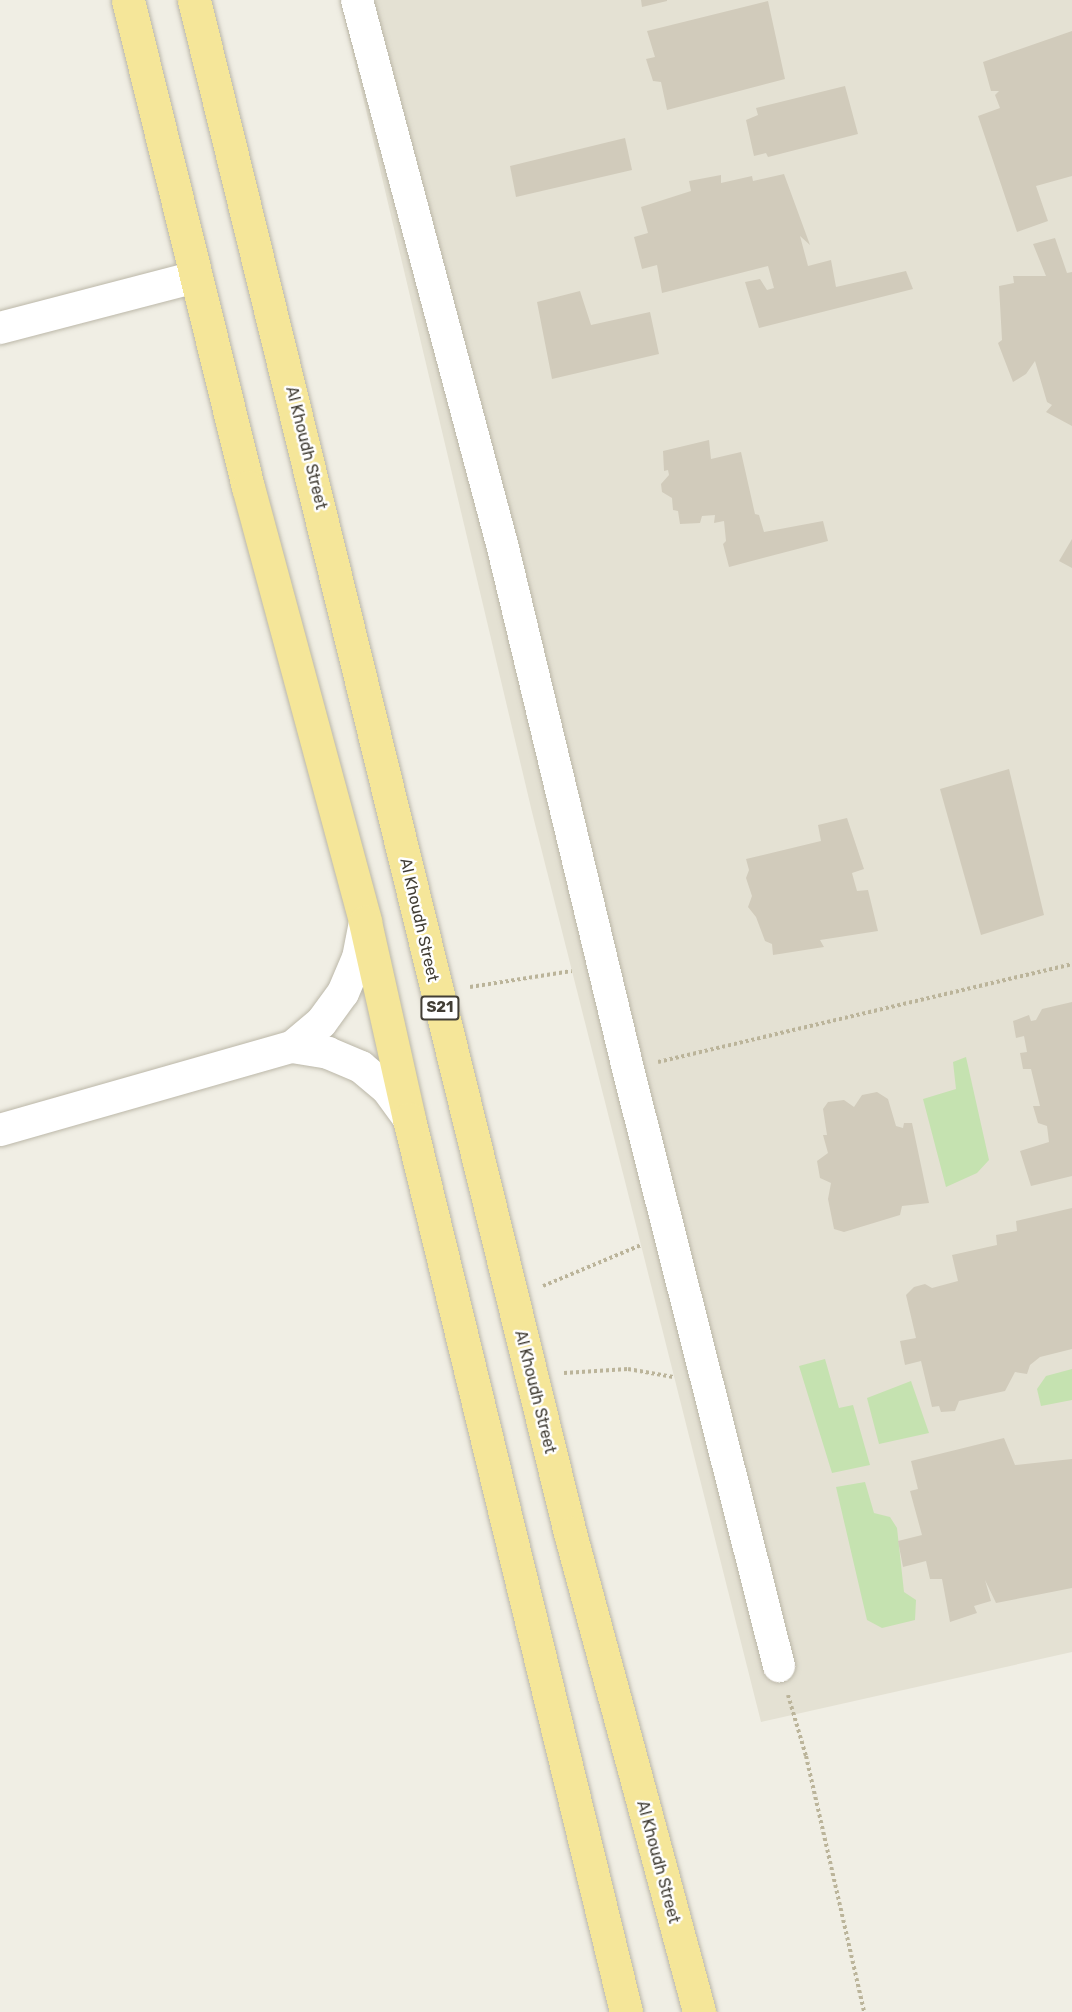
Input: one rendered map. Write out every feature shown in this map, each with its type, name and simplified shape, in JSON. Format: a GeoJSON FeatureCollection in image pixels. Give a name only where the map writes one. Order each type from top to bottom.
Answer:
{"type":"FeatureCollection","features":[{"type":"Feature","properties":{"kind":"main road"},"geometry":{"type":"LineString","coordinates":[[128,0],[251,498],[365,922],[409,1119],[626,2012]]}},
{"type":"Feature","properties":{"kind":"main road","name":"Al Khoudh Street"},"geometry":{"type":"LineString","coordinates":[[194,0],[531,1377],[699,2012]]}},
{"type":"Feature","properties":{"kind":"street"},"geometry":{"type":"LineString","coordinates":[[357,0],[502,544],[627,1069],[779,1666]]}},
{"type":"Feature","properties":{"kind":"street"},"geometry":{"type":"LineString","coordinates":[[0,328],[196,276]]}},
{"type":"Feature","properties":{"kind":"street"},"geometry":{"type":"LineString","coordinates":[[0,1130],[292,1047],[321,1023],[343,993],[358,958],[365,922]]}},
{"type":"Feature","properties":{"kind":"street"},"geometry":{"type":"LineString","coordinates":[[292,1047],[328,1053],[361,1067],[388,1090],[409,1119]]}},
{"type":"Feature","properties":{"kind":"path"},"geometry":{"type":"LineString","coordinates":[[627,1069],[1072,964]]}},
{"type":"Feature","properties":{"kind":"path"},"geometry":{"type":"LineString","coordinates":[[436,992],[603,966]]}},
{"type":"Feature","properties":{"kind":"path"},"geometry":{"type":"LineString","coordinates":[[512,1299],[669,1233]]}},
{"type":"Feature","properties":{"kind":"path"},"geometry":{"type":"LineString","coordinates":[[531,1377],[628,1369],[707,1382]]}},
{"type":"Feature","properties":{"kind":"path"},"geometry":{"type":"LineString","coordinates":[[779,1666],[806,1756],[864,2012]]}},
{"type":"Feature","properties":{"kind":"shaded area"},"geometry":{"type":"Polygon","coordinates":[[[340,0],[1072,0],[1072,1652],[761,1722],[532,812],[340,0]]]}},
{"type":"Feature","properties":{"kind":"green space"},"geometry":{"type":"Polygon","coordinates":[[[966,1057],[989,1160],[977,1173],[946,1187],[923,1099],[956,1089],[953,1062],[966,1057]]]}},
{"type":"Feature","properties":{"kind":"green space"},"geometry":{"type":"Polygon","coordinates":[[[825,1359],[839,1408],[853,1405],[870,1465],[832,1473],[799,1366],[825,1359]]]}},
{"type":"Feature","properties":{"kind":"green space"},"geometry":{"type":"Polygon","coordinates":[[[1072,1369],[1072,1400],[1041,1406],[1037,1389],[1046,1376],[1072,1369]]]}},
{"type":"Feature","properties":{"kind":"green space"},"geometry":{"type":"Polygon","coordinates":[[[911,1381],[929,1433],[879,1444],[867,1398],[911,1381]]]}},
{"type":"Feature","properties":{"kind":"green space"},"geometry":{"type":"Polygon","coordinates":[[[865,1482],[874,1513],[890,1517],[897,1528],[904,1592],[916,1600],[915,1620],[882,1628],[867,1620],[836,1487],[865,1482]]]}},
{"type":"Feature","properties":{"kind":"building"},"geometry":{"type":"Polygon","coordinates":[[[641,0],[667,0],[667,1],[642,7],[641,0]]]}},
{"type":"Feature","properties":{"kind":"building"},"geometry":{"type":"Polygon","coordinates":[[[768,1],[785,79],[667,110],[661,82],[653,81],[646,59],[655,57],[647,31],[768,1]]]}},
{"type":"Feature","properties":{"kind":"building"},"geometry":{"type":"Polygon","coordinates":[[[1072,31],[1072,176],[1036,186],[1048,221],[1017,232],[978,116],[1000,108],[995,95],[999,91],[991,91],[983,62],[1072,31]]]}},
{"type":"Feature","properties":{"kind":"building"},"geometry":{"type":"Polygon","coordinates":[[[845,86],[858,134],[768,157],[766,153],[754,156],[746,120],[758,115],[756,108],[845,86]]]}},
{"type":"Feature","properties":{"kind":"building"},"geometry":{"type":"Polygon","coordinates":[[[625,138],[632,170],[516,197],[510,166],[625,138]]]}},
{"type":"Feature","properties":{"kind":"building"},"geometry":{"type":"Polygon","coordinates":[[[784,174],[810,245],[800,236],[808,266],[831,260],[836,287],[906,271],[913,289],[759,328],[745,282],[760,279],[767,290],[774,288],[768,266],[662,293],[657,265],[642,269],[634,237],[648,233],[641,207],[691,191],[689,181],[721,175],[721,183],[752,176],[753,181],[784,174]]]}},
{"type":"Feature","properties":{"kind":"building"},"geometry":{"type":"Polygon","coordinates":[[[1055,238],[1067,273],[1072,272],[1072,426],[1046,412],[1052,405],[1047,402],[1035,361],[1026,374],[1013,382],[998,343],[1002,340],[999,286],[1014,283],[1013,276],[1046,276],[1033,244],[1055,238]]]}},
{"type":"Feature","properties":{"kind":"building"},"geometry":{"type":"Polygon","coordinates":[[[580,291],[591,325],[650,312],[659,354],[552,379],[537,302],[580,291]]]}},
{"type":"Feature","properties":{"kind":"building"},"geometry":{"type":"Polygon","coordinates":[[[709,440],[711,459],[741,452],[755,514],[759,515],[764,532],[823,521],[828,541],[729,567],[723,544],[726,541],[724,521],[714,523],[715,515],[702,516],[700,523],[680,524],[678,511],[673,510],[672,498],[662,492],[661,484],[669,475],[668,470],[664,471],[663,451],[709,440]]]}},
{"type":"Feature","properties":{"kind":"building"},"geometry":{"type":"Polygon","coordinates":[[[1072,539],[1072,568],[1059,561],[1072,539]]]}},
{"type":"Feature","properties":{"kind":"building"},"geometry":{"type":"Polygon","coordinates":[[[1009,769],[1044,915],[981,935],[940,789],[1009,769]]]}},
{"type":"Feature","properties":{"kind":"building"},"geometry":{"type":"Polygon","coordinates":[[[847,818],[864,869],[852,873],[857,891],[868,890],[878,931],[820,940],[824,947],[773,955],[772,944],[765,941],[756,917],[748,907],[752,896],[746,878],[749,870],[746,859],[821,841],[818,825],[847,818]]]}},
{"type":"Feature","properties":{"kind":"building"},"geometry":{"type":"Polygon","coordinates":[[[1072,1002],[1072,1176],[1031,1186],[1020,1151],[1049,1142],[1047,1126],[1038,1123],[1033,1106],[1040,1106],[1031,1069],[1023,1069],[1020,1053],[1027,1052],[1024,1036],[1016,1038],[1013,1021],[1029,1015],[1031,1021],[1036,1020],[1042,1009],[1072,1002]]]}},
{"type":"Feature","properties":{"kind":"building"},"geometry":{"type":"Polygon","coordinates":[[[877,1092],[888,1099],[896,1126],[903,1128],[904,1123],[912,1123],[929,1203],[902,1206],[900,1215],[844,1232],[834,1229],[828,1199],[831,1183],[820,1178],[817,1161],[828,1153],[823,1135],[827,1135],[823,1109],[828,1102],[844,1100],[854,1107],[862,1095],[877,1092]]]}},
{"type":"Feature","properties":{"kind":"building"},"geometry":{"type":"Polygon","coordinates":[[[1072,1208],[1072,1349],[1040,1357],[1030,1365],[1027,1374],[1015,1372],[1005,1391],[959,1401],[955,1411],[941,1412],[939,1406],[932,1407],[921,1361],[905,1365],[900,1341],[916,1338],[906,1295],[914,1287],[925,1284],[932,1288],[958,1281],[952,1255],[997,1245],[996,1235],[1017,1231],[1016,1221],[1072,1208]]]}},
{"type":"Feature","properties":{"kind":"building"},"geometry":{"type":"Polygon","coordinates":[[[1004,1438],[1015,1465],[1072,1459],[1072,1588],[996,1603],[985,1580],[991,1601],[974,1606],[977,1613],[950,1622],[942,1579],[930,1579],[926,1561],[903,1567],[898,1541],[922,1535],[910,1491],[918,1489],[911,1461],[1004,1438]]]}}]}
